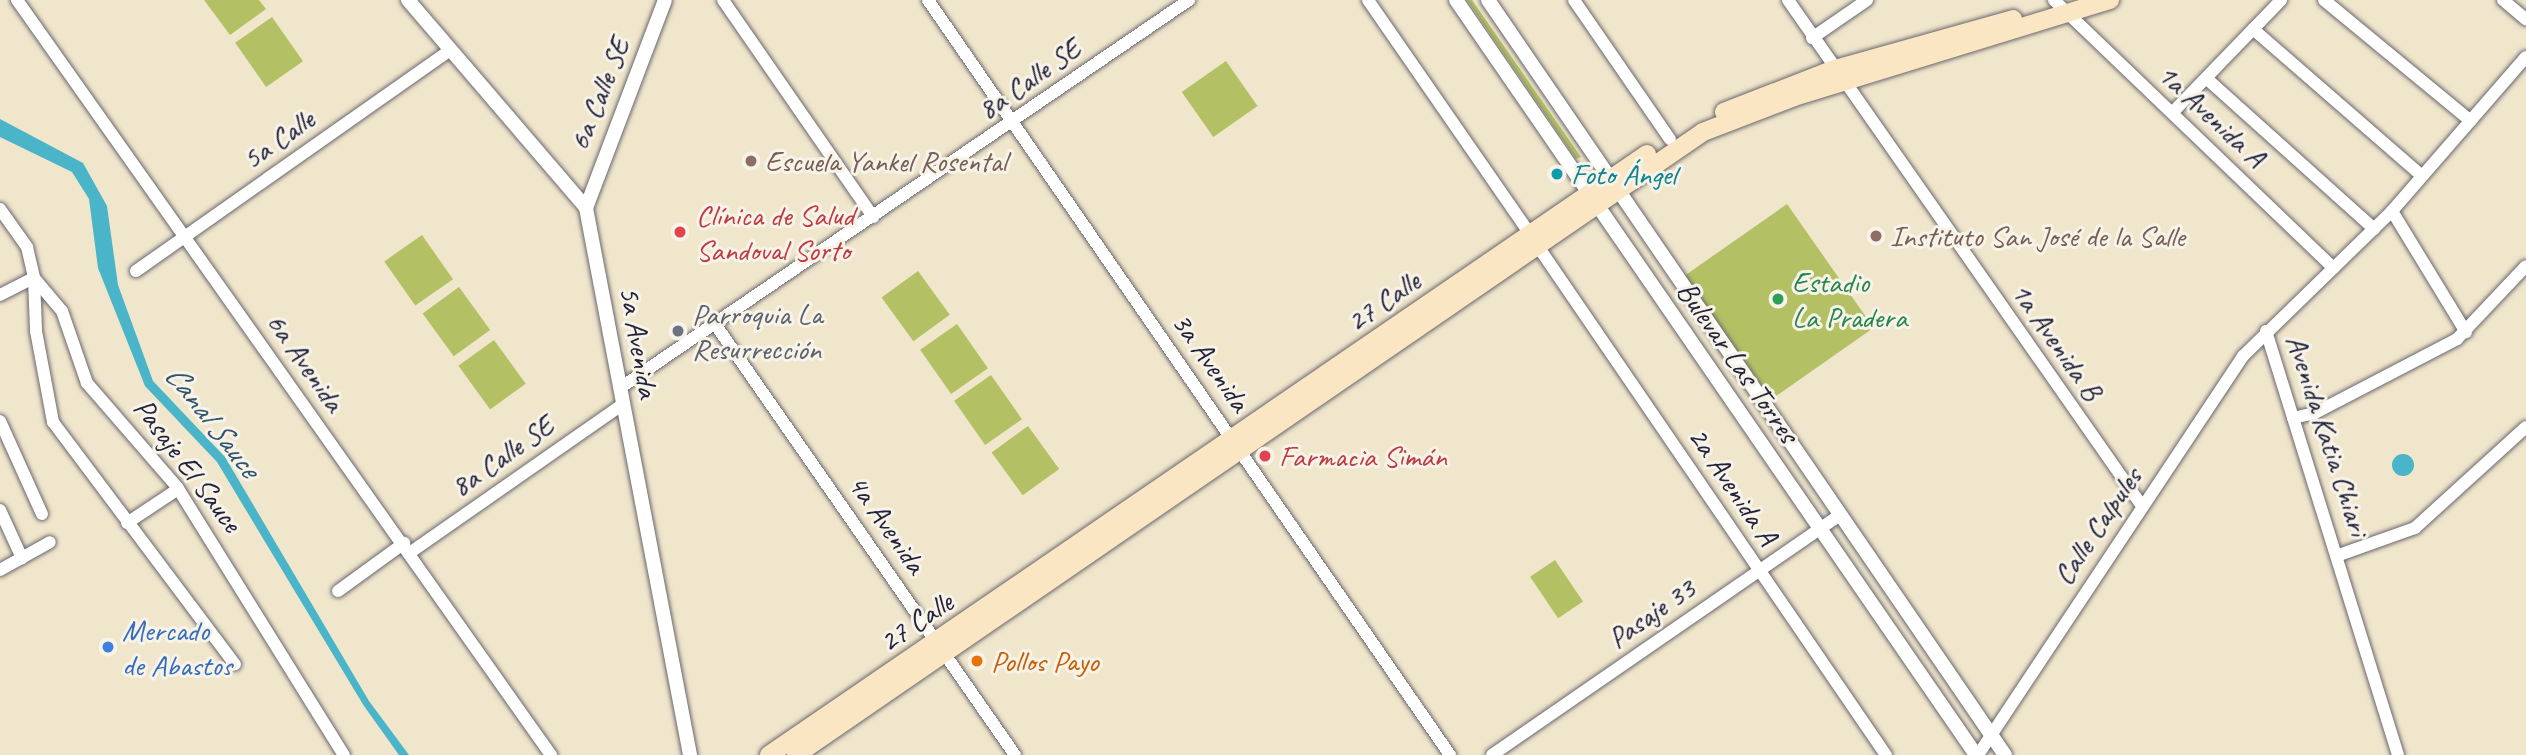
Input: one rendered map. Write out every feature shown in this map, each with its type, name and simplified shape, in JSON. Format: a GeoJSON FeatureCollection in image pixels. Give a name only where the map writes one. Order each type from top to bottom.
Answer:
{"type":"FeatureCollection","features":[{"type":"Feature","properties":{"kind":"main road","name":"27 Calle"},"geometry":{"type":"LineString","coordinates":[[796,755],[941,648],[1534,240],[1592,199],[1608,180],[1670,139],[1837,76],[2080,0]]}},
{"type":"Feature","properties":{"kind":"main road"},"geometry":{"type":"LineString","coordinates":[[2060,7],[2110,0]]}},
{"type":"Feature","properties":{"kind":"main road","name":"27 Calle"},"geometry":{"type":"LineString","coordinates":[[1608,180],[1703,132],[1837,76]]}},
{"type":"Feature","properties":{"kind":"main road","name":"27 Calle"},"geometry":{"type":"LineString","coordinates":[[769,755],[941,648]]}},
{"type":"Feature","properties":{"kind":"street","name":"6a Avenida"},"geometry":{"type":"LineString","coordinates":[[17,0],[408,547],[551,755]]}},
{"type":"Feature","properties":{"kind":"street"},"geometry":{"type":"LineString","coordinates":[[408,0],[586,208]]}},
{"type":"Feature","properties":{"kind":"street","name":"6a Calle SE"},"geometry":{"type":"LineString","coordinates":[[586,208],[665,0]]}},
{"type":"Feature","properties":{"kind":"street"},"geometry":{"type":"LineString","coordinates":[[723,0],[873,217]]}},
{"type":"Feature","properties":{"kind":"street","name":"3a Avenida"},"geometry":{"type":"LineString","coordinates":[[928,0],[1450,755]]}},
{"type":"Feature","properties":{"kind":"street","name":"8a Calle SE"},"geometry":{"type":"LineString","coordinates":[[620,388],[1189,0]]}},
{"type":"Feature","properties":{"kind":"street","name":"2a Avenida A"},"geometry":{"type":"LineString","coordinates":[[1368,0],[1886,755]]}},
{"type":"Feature","properties":{"kind":"street","name":"Bulevar Las Torres"},"geometry":{"type":"LineString","coordinates":[[1456,0],[1977,755]]}},
{"type":"Feature","properties":{"kind":"street","name":"Bulevar Las Torres"},"geometry":{"type":"LineString","coordinates":[[1488,0],[1608,180],[2005,755]]}},
{"type":"Feature","properties":{"kind":"street"},"geometry":{"type":"LineString","coordinates":[[1574,0],[1670,139]]}},
{"type":"Feature","properties":{"kind":"street","name":"1a Avenida B"},"geometry":{"type":"LineString","coordinates":[[1788,0],[1837,76],[2142,506]]}},
{"type":"Feature","properties":{"kind":"street"},"geometry":{"type":"LineString","coordinates":[[1812,38],[1867,0]]}},
{"type":"Feature","properties":{"kind":"street"},"geometry":{"type":"LineString","coordinates":[[2172,113],[2281,0]]}},
{"type":"Feature","properties":{"kind":"street"},"geometry":{"type":"LineString","coordinates":[[2324,0],[2471,121]]}},
{"type":"Feature","properties":{"kind":"street"},"geometry":{"type":"LineString","coordinates":[[2503,0],[2526,19]]}},
{"type":"Feature","properties":{"kind":"street","name":"1a Avenida A"},"geometry":{"type":"LineString","coordinates":[[2060,7],[2333,268]]}},
{"type":"Feature","properties":{"kind":"street"},"geometry":{"type":"LineString","coordinates":[[2253,29],[2423,176]]}},
{"type":"Feature","properties":{"kind":"street","name":"5a Calle"},"geometry":{"type":"LineString","coordinates":[[136,271],[450,50]]}},
{"type":"Feature","properties":{"kind":"street","name":"Avenida Katia Chiari"},"geometry":{"type":"LineString","coordinates":[[2399,755],[2339,555],[2266,331],[2392,211],[2526,57]]}},
{"type":"Feature","properties":{"kind":"street"},"geometry":{"type":"LineString","coordinates":[[2206,78],[2374,229]]}},
{"type":"Feature","properties":{"kind":"street","name":"5a Avenida"},"geometry":{"type":"LineString","coordinates":[[586,208],[690,755]]}},
{"type":"Feature","properties":{"kind":"street","name":"Pasaje El Sauce"},"geometry":{"type":"LineString","coordinates":[[0,209],[27,247],[34,278],[62,311],[87,383],[178,489],[344,755]]}},
{"type":"Feature","properties":{"kind":"street"},"geometry":{"type":"LineString","coordinates":[[2392,211],[2466,332]]}},
{"type":"Feature","properties":{"kind":"street"},"geometry":{"type":"LineString","coordinates":[[2293,418],[2315,413],[2466,332],[2526,266]]}},
{"type":"Feature","properties":{"kind":"street"},"geometry":{"type":"LineString","coordinates":[[0,295],[34,278],[46,406],[127,523],[235,664]]}},
{"type":"Feature","properties":{"kind":"street","name":"4a Avenida"},"geometry":{"type":"LineString","coordinates":[[715,324],[1015,755]]}},
{"type":"Feature","properties":{"kind":"street","name":"Calle Calpules"},"geometry":{"type":"LineString","coordinates":[[1977,755],[2142,506],[2266,331]]}},
{"type":"Feature","properties":{"kind":"street","name":"8a Calle SE"},"geometry":{"type":"LineString","coordinates":[[338,591],[623,404]]}},
{"type":"Feature","properties":{"kind":"street"},"geometry":{"type":"LineString","coordinates":[[0,421],[43,514]]}},
{"type":"Feature","properties":{"kind":"street"},"geometry":{"type":"LineString","coordinates":[[2339,555],[2415,528],[2526,427]]}},
{"type":"Feature","properties":{"kind":"street"},"geometry":{"type":"LineString","coordinates":[[127,523],[178,489]]}},
{"type":"Feature","properties":{"kind":"street"},"geometry":{"type":"LineString","coordinates":[[0,510],[22,558]]}},
{"type":"Feature","properties":{"kind":"street","name":"Pasaje 33"},"geometry":{"type":"LineString","coordinates":[[1492,755],[1840,515]]}},
{"type":"Feature","properties":{"kind":"street"},"geometry":{"type":"LineString","coordinates":[[0,570],[50,542]]}},
{"type":"Feature","properties":{"kind":"green space"},"geometry":{"type":"Polygon","coordinates":[[[204,0],[259,0],[266,9],[230,35],[204,0]]]}},
{"type":"Feature","properties":{"kind":"green space"},"geometry":{"type":"Polygon","coordinates":[[[1467,0],[1472,0],[1581,157],[1576,159],[1467,0]]]}},
{"type":"Feature","properties":{"kind":"green space"},"geometry":{"type":"Polygon","coordinates":[[[272,17],[303,61],[266,87],[235,43],[272,17]]]}},
{"type":"Feature","properties":{"kind":"green space"},"geometry":{"type":"Polygon","coordinates":[[[1226,61],[1258,106],[1213,137],[1182,92],[1226,61]]]}},
{"type":"Feature","properties":{"kind":"green space","name":"Estadio La Pradera"},"geometry":{"type":"Polygon","coordinates":[[[1787,204],[1874,328],[1771,399],[1685,276],[1787,204]]]}},
{"type":"Feature","properties":{"kind":"green space"},"geometry":{"type":"Polygon","coordinates":[[[422,235],[453,279],[415,306],[384,261],[422,235]]]}},
{"type":"Feature","properties":{"kind":"green space"},"geometry":{"type":"Polygon","coordinates":[[[918,271],[950,315],[913,341],[882,297],[918,271]]]}},
{"type":"Feature","properties":{"kind":"green space"},"geometry":{"type":"Polygon","coordinates":[[[459,287],[490,330],[454,356],[423,313],[459,287]]]}},
{"type":"Feature","properties":{"kind":"green space"},"geometry":{"type":"Polygon","coordinates":[[[957,324],[988,368],[951,394],[920,350],[957,324]]]}},
{"type":"Feature","properties":{"kind":"green space"},"geometry":{"type":"Polygon","coordinates":[[[494,340],[526,384],[490,410],[458,366],[494,340]]]}},
{"type":"Feature","properties":{"kind":"green space"},"geometry":{"type":"Polygon","coordinates":[[[991,375],[1022,419],[985,445],[954,401],[991,375]]]}},
{"type":"Feature","properties":{"kind":"green space"},"geometry":{"type":"Polygon","coordinates":[[[1028,426],[1059,469],[1023,495],[992,452],[1028,426]]]}},
{"type":"Feature","properties":{"kind":"green space"},"geometry":{"type":"Polygon","coordinates":[[[1555,560],[1583,601],[1558,618],[1530,577],[1555,560]]]}},
{"type":"Feature","properties":{"kind":"water"},"geometry":{"type":"Polygon","coordinates":[[[0,119],[83,163],[107,206],[118,285],[153,381],[225,457],[369,701],[409,755],[399,755],[364,706],[217,462],[145,386],[98,268],[89,199],[72,172],[0,137],[0,119]]]}},
{"type":"Feature","properties":{"kind":"water"},"geometry":{"type":"Polygon","coordinates":[[[2403,454],[2411,457],[2414,465],[2411,473],[2403,476],[2395,473],[2392,465],[2395,457],[2403,454]]]}},
{"type":"Feature","properties":{"kind":"place","name":"Escuela Yankel Rosental"},"geometry":{"type":"Point","coordinates":[751,161]}},
{"type":"Feature","properties":{"kind":"place","name":"Foto Ángel"},"geometry":{"type":"Point","coordinates":[1557,174]}},
{"type":"Feature","properties":{"kind":"place","name":"Clínica de Salud Sandoval Sorto"},"geometry":{"type":"Point","coordinates":[680,232]}},
{"type":"Feature","properties":{"kind":"place","name":"Instituto San José de la Salle"},"geometry":{"type":"Point","coordinates":[1876,236]}},
{"type":"Feature","properties":{"kind":"place","name":"Estadio La Pradera"},"geometry":{"type":"Point","coordinates":[1778,299]}},
{"type":"Feature","properties":{"kind":"place","name":"Parroquia La Resurrección"},"geometry":{"type":"Point","coordinates":[678,331]}},
{"type":"Feature","properties":{"kind":"place","name":"Farmacia Simán"},"geometry":{"type":"Point","coordinates":[1265,456]}},
{"type":"Feature","properties":{"kind":"place","name":"Mercado de Abastos"},"geometry":{"type":"Point","coordinates":[108,647]}},
{"type":"Feature","properties":{"kind":"place","name":"Pollos Payo"},"geometry":{"type":"Point","coordinates":[977,661]}},
{"type":"Feature","properties":{"kind":"water label","name":"Canal Sauce"},"geometry":{"type":"Point","coordinates":[212,421]}}]}
